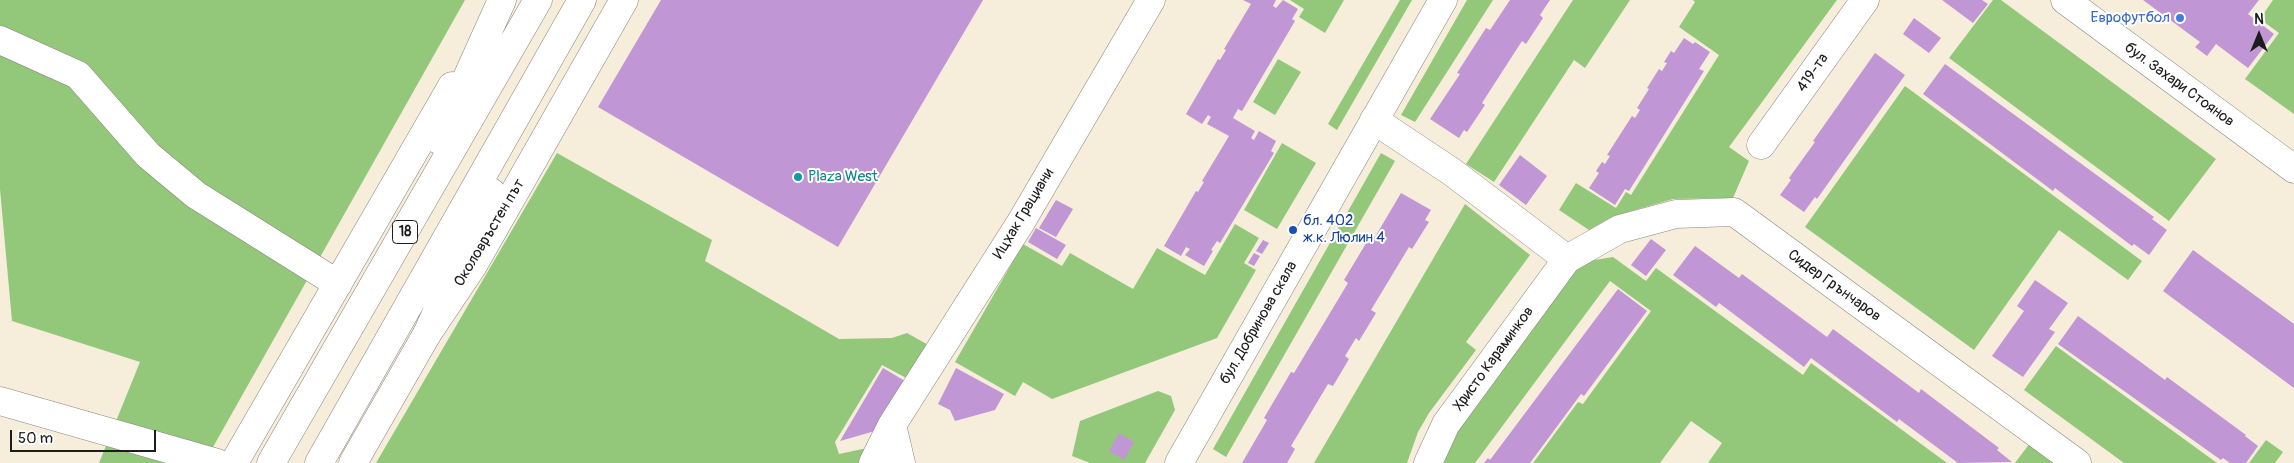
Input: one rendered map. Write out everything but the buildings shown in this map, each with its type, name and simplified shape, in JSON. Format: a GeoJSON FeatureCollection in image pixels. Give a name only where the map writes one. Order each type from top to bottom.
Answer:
{"type":"FeatureCollection","features":[{"type":"Feature","properties":{"kind":"main road"},"geometry":{"type":"LineString","coordinates":[[368,296],[502,0]]}},
{"type":"Feature","properties":{"kind":"main road"},"geometry":{"type":"LineString","coordinates":[[234,463],[502,0]]}},
{"type":"Feature","properties":{"kind":"main road","name":"18"},"geometry":{"type":"LineString","coordinates":[[271,463],[538,0]]}},
{"type":"Feature","properties":{"kind":"main road","name":"18"},"geometry":{"type":"LineString","coordinates":[[318,463],[582,0]]}},
{"type":"Feature","properties":{"kind":"main road","name":"Околовръстен път"},"geometry":{"type":"LineString","coordinates":[[353,463],[427,334],[472,267],[624,0]]}},
{"type":"Feature","properties":{"kind":"main road","name":"Ицхак Грациани"},"geometry":{"type":"LineString","coordinates":[[873,463],[892,425],[1021,222],[1151,0]]}},
{"type":"Feature","properties":{"kind":"main road","name":"бул. Добринова скала"},"geometry":{"type":"LineString","coordinates":[[1179,463],[1443,0]]}},
{"type":"Feature","properties":{"kind":"main road","name":"419-та"},"geometry":{"type":"LineString","coordinates":[[1761,146],[1864,0]]}},
{"type":"Feature","properties":{"kind":"main road","name":"бул. Захари Стоянов"},"geometry":{"type":"LineString","coordinates":[[2065,0],[2294,169]]}},
{"type":"Feature","properties":{"kind":"main road"},"geometry":{"type":"LineString","coordinates":[[427,334],[563,33]]}},
{"type":"Feature","properties":{"kind":"main road"},"geometry":{"type":"LineString","coordinates":[[0,40],[78,75],[148,156],[196,195],[338,284]]}},
{"type":"Feature","properties":{"kind":"main road"},"geometry":{"type":"LineString","coordinates":[[1374,120],[1452,172],[1567,259]]}},
{"type":"Feature","properties":{"kind":"main road","name":"Сидер Грънчаров"},"geometry":{"type":"LineString","coordinates":[[1567,259],[1620,229],[1629,226],[1676,214],[1734,212],[2077,463]]}},
{"type":"Feature","properties":{"kind":"main road","name":"Христо Караминков"},"geometry":{"type":"LineString","coordinates":[[1428,463],[1446,424],[1567,259]]}},
{"type":"Feature","properties":{"kind":"main road"},"geometry":{"type":"LineString","coordinates":[[0,401],[217,463]]}},
{"type":"Feature","properties":{"kind":"main road"},"geometry":{"type":"LineString","coordinates":[[892,425],[900,463]]}},
{"type":"Feature","properties":{"kind":"green space"},"geometry":{"type":"Polygon","coordinates":[[[0,0],[465,0],[204,463],[99,463],[140,362],[12,321],[0,189],[0,0]]]}},
{"type":"Feature","properties":{"kind":"green space"},"geometry":{"type":"Polygon","coordinates":[[[1290,0],[1344,0],[1325,33],[1299,17],[1304,9],[1290,0]]]}},
{"type":"Feature","properties":{"kind":"green space"},"geometry":{"type":"Polygon","coordinates":[[[1400,0],[1412,0],[1337,130],[1328,124],[1400,0]]]}},
{"type":"Feature","properties":{"kind":"green space"},"geometry":{"type":"Polygon","coordinates":[[[1467,0],[1493,0],[1415,122],[1401,115],[1467,0]]]}},
{"type":"Feature","properties":{"kind":"green space"},"geometry":{"type":"Polygon","coordinates":[[[1573,0],[1630,0],[1585,68],[1574,60],[1494,182],[1466,164],[1573,0]]]}},
{"type":"Feature","properties":{"kind":"green space"},"geometry":{"type":"Polygon","coordinates":[[[1693,0],[1837,0],[1729,147],[1749,161],[1733,198],[1673,199],[1614,216],[1589,230],[1559,210],[1576,183],[1616,208],[1626,192],[1631,195],[1719,55],[1679,27],[1695,2],[1693,0]]]}},
{"type":"Feature","properties":{"kind":"green space"},"geometry":{"type":"Polygon","coordinates":[[[1993,0],[2001,0],[2216,159],[2169,221],[1949,58],[1993,0]]]}},
{"type":"Feature","properties":{"kind":"green space"},"geometry":{"type":"Polygon","coordinates":[[[2273,0],[2294,0],[2294,114],[2245,79],[2279,33],[2260,19],[2273,0]]]}},
{"type":"Feature","properties":{"kind":"green space"},"geometry":{"type":"Polygon","coordinates":[[[1278,59],[1301,72],[1275,115],[1253,102],[1278,59]]]}},
{"type":"Feature","properties":{"kind":"green space"},"geometry":{"type":"Polygon","coordinates":[[[1905,86],[2142,261],[2128,280],[2059,230],[1974,350],[1805,227],[1905,86]]]}},
{"type":"Feature","properties":{"kind":"green space"},"geometry":{"type":"Polygon","coordinates":[[[1282,143],[1316,163],[1277,229],[1244,210],[1282,143]]]}},
{"type":"Feature","properties":{"kind":"green space"},"geometry":{"type":"Polygon","coordinates":[[[557,153],[712,240],[705,261],[839,339],[892,338],[907,333],[932,347],[910,380],[882,365],[835,442],[839,454],[872,447],[858,463],[376,463],[557,153]]]}},
{"type":"Feature","properties":{"kind":"green space"},"geometry":{"type":"Polygon","coordinates":[[[1381,153],[1395,161],[1226,457],[1213,449],[1381,153]]]}},
{"type":"Feature","properties":{"kind":"green space"},"geometry":{"type":"Polygon","coordinates":[[[1465,204],[1530,255],[1466,342],[1476,350],[1429,413],[1418,432],[1407,463],[1314,463],[1465,204]]]}},
{"type":"Feature","properties":{"kind":"green space"},"geometry":{"type":"Polygon","coordinates":[[[1235,224],[1259,238],[1244,263],[1256,270],[1217,338],[1052,399],[1023,382],[1015,396],[955,362],[1023,244],[1062,266],[1070,253],[1133,289],[1157,248],[1205,275],[1235,224]]]}},
{"type":"Feature","properties":{"kind":"green space"},"geometry":{"type":"Polygon","coordinates":[[[1613,257],[1646,281],[1656,268],[1803,375],[1811,363],[1947,463],[1708,463],[1722,443],[1691,421],[1660,463],[1533,463],[1578,402],[1583,404],[1651,311],[1610,281],[1475,463],[1434,463],[1582,262],[1613,257]]]}},
{"type":"Feature","properties":{"kind":"green space"},"geometry":{"type":"Polygon","coordinates":[[[2056,346],[2217,463],[2124,463],[2024,390],[2056,346]]]}},
{"type":"Feature","properties":{"kind":"green space"},"geometry":{"type":"Polygon","coordinates":[[[1158,391],[1171,396],[1175,410],[1145,463],[1090,463],[1072,456],[1080,421],[1158,391]]]}},
{"type":"Feature","properties":{"kind":"green space"},"geometry":{"type":"Polygon","coordinates":[[[2266,440],[2283,452],[2275,463],[2249,463],[2266,440]]]}},
{"type":"Feature","properties":{"kind":"green space"},"geometry":{"type":"Polygon","coordinates":[[[2030,443],[2058,463],[2015,463],[2030,443]]]}},
{"type":"Feature","properties":{"kind":"place","name":"Еврофутбол"},"geometry":{"type":"Point","coordinates":[2180,18]}},
{"type":"Feature","properties":{"kind":"place","name":"Plaza West"},"geometry":{"type":"Point","coordinates":[798,177]}},
{"type":"Feature","properties":{"kind":"place","name":"бл. 402 ж.к. Люлин 4"},"geometry":{"type":"Point","coordinates":[1293,230]}}]}
